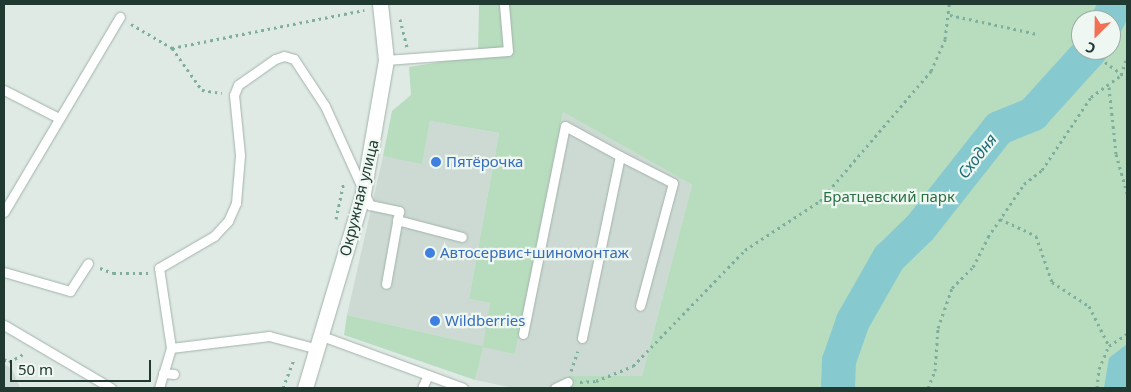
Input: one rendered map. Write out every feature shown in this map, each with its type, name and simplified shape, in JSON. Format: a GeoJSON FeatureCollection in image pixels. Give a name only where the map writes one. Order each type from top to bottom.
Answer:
{"type":"FeatureCollection","features":[{"type":"Feature","properties":{"kind":"street","name":"Окружная улица"},"geometry":{"type":"LineString","coordinates":[[305,388],[363,193],[386,60],[373,7]]}},
{"type":"Feature","properties":{"kind":"lane"},"geometry":{"type":"LineString","coordinates":[[386,60],[508,51],[504,4]]}},
{"type":"Feature","properties":{"kind":"lane"},"geometry":{"type":"LineString","coordinates":[[4,212],[120,17]]}},
{"type":"Feature","properties":{"kind":"lane"},"geometry":{"type":"LineString","coordinates":[[159,388],[170,348],[159,268],[214,236],[236,203],[240,155],[234,95],[238,85],[275,59],[284,56],[294,59],[325,106],[370,205],[399,212],[386,284]]}},
{"type":"Feature","properties":{"kind":"lane"},"geometry":{"type":"LineString","coordinates":[[4,90],[59,118]]}},
{"type":"Feature","properties":{"kind":"lane"},"geometry":{"type":"LineString","coordinates":[[523,334],[565,126],[673,183],[640,306]]}},
{"type":"Feature","properties":{"kind":"lane"},"geometry":{"type":"LineString","coordinates":[[582,338],[620,156]]}},
{"type":"Feature","properties":{"kind":"lane"},"geometry":{"type":"LineString","coordinates":[[397,220],[462,237]]}},
{"type":"Feature","properties":{"kind":"lane"},"geometry":{"type":"LineString","coordinates":[[4,272],[70,291],[88,263]]}},
{"type":"Feature","properties":{"kind":"lane"},"geometry":{"type":"LineString","coordinates":[[4,325],[111,388]]}},
{"type":"Feature","properties":{"kind":"lane"},"geometry":{"type":"LineString","coordinates":[[170,348],[269,336],[301,343],[320,342],[428,375],[463,388]]}},
{"type":"Feature","properties":{"kind":"lane"},"geometry":{"type":"LineString","coordinates":[[163,373],[174,374]]}},
{"type":"Feature","properties":{"kind":"lane"},"geometry":{"type":"LineString","coordinates":[[422,388],[428,375]]}},
{"type":"Feature","properties":{"kind":"lane"},"geometry":{"type":"LineString","coordinates":[[555,388],[568,382]]}},
{"type":"Feature","properties":{"kind":"path"},"geometry":{"type":"LineString","coordinates":[[582,338],[568,382],[596,381],[633,366],[745,250],[820,201],[932,70],[950,15],[949,4]]}},
{"type":"Feature","properties":{"kind":"path"},"geometry":{"type":"LineString","coordinates":[[172,48],[373,7]]}},
{"type":"Feature","properties":{"kind":"path"},"geometry":{"type":"LineString","coordinates":[[950,15],[1037,34]]}},
{"type":"Feature","properties":{"kind":"path"},"geometry":{"type":"LineString","coordinates":[[120,17],[172,48],[202,90],[234,95]]}},
{"type":"Feature","properties":{"kind":"path"},"geometry":{"type":"LineString","coordinates":[[928,388],[935,371],[938,328],[952,288],[973,267],[1000,220],[1024,184],[1042,170],[1091,97],[1109,87],[1121,75],[1127,58]]}},
{"type":"Feature","properties":{"kind":"path"},"geometry":{"type":"LineString","coordinates":[[1105,62],[1127,78]]}},
{"type":"Feature","properties":{"kind":"path"},"geometry":{"type":"LineString","coordinates":[[1109,87],[1116,154],[1127,193]]}},
{"type":"Feature","properties":{"kind":"path"},"geometry":{"type":"LineString","coordinates":[[334,226],[350,162]]}},
{"type":"Feature","properties":{"kind":"path"},"geometry":{"type":"LineString","coordinates":[[1000,220],[1036,236],[1052,282],[1089,306],[1110,346]]}},
{"type":"Feature","properties":{"kind":"path"},"geometry":{"type":"LineString","coordinates":[[113,273],[145,272]]}},
{"type":"Feature","properties":{"kind":"path"},"geometry":{"type":"LineString","coordinates":[[1097,388],[1099,369],[1110,346],[1127,334]]}},
{"type":"Feature","properties":{"kind":"path"},"geometry":{"type":"LineString","coordinates":[[283,388],[301,343]]}},
{"type":"Feature","properties":{"kind":"path"},"geometry":{"type":"LineString","coordinates":[[4,359],[9,362]]}},
{"type":"Feature","properties":{"kind":"shaded area"},"geometry":{"type":"Polygon","coordinates":[[[563,112],[692,185],[642,376],[568,376],[561,384],[541,388],[514,388],[475,380],[483,346],[347,315],[383,156],[422,163],[430,121],[499,133],[469,299],[490,303],[484,347],[515,354],[563,112]]]}},
{"type":"Feature","properties":{"kind":"shaded area"},"geometry":{"type":"Polygon","coordinates":[[[4,364],[12,369],[20,388],[4,388],[4,364]]]}},
{"type":"Feature","properties":{"kind":"green space","name":"Братцевский парк"},"geometry":{"type":"Polygon","coordinates":[[[479,4],[1127,4],[1127,388],[541,388],[561,384],[568,376],[642,376],[692,185],[563,112],[515,354],[483,347],[475,380],[344,335],[347,315],[483,346],[490,303],[469,299],[499,133],[430,121],[422,164],[383,156],[392,111],[411,95],[409,67],[478,56],[479,4]]]}},
{"type":"Feature","properties":{"kind":"water"},"geometry":{"type":"Polygon","coordinates":[[[1127,344],[1127,388],[1104,388],[1109,358],[1127,344]]]}},
{"type":"Feature","properties":{"kind":"waterway","name":"Сходня"},"geometry":{"type":"LineString","coordinates":[[1113,10],[1116,4]]}},
{"type":"Feature","properties":{"kind":"waterway","name":"Сходня"},"geometry":{"type":"LineString","coordinates":[[838,388],[839,361],[853,321],[889,258],[920,228],[999,128],[1033,114],[1082,60]]}},
{"type":"Feature","properties":{"kind":"place","name":"Пятёрочка"},"geometry":{"type":"Point","coordinates":[436,162]}},
{"type":"Feature","properties":{"kind":"place","name":"Автосервис+шиномонтаж"},"geometry":{"type":"Point","coordinates":[430,253]}},
{"type":"Feature","properties":{"kind":"place","name":"Wildberries"},"geometry":{"type":"Point","coordinates":[435,321]}}]}
